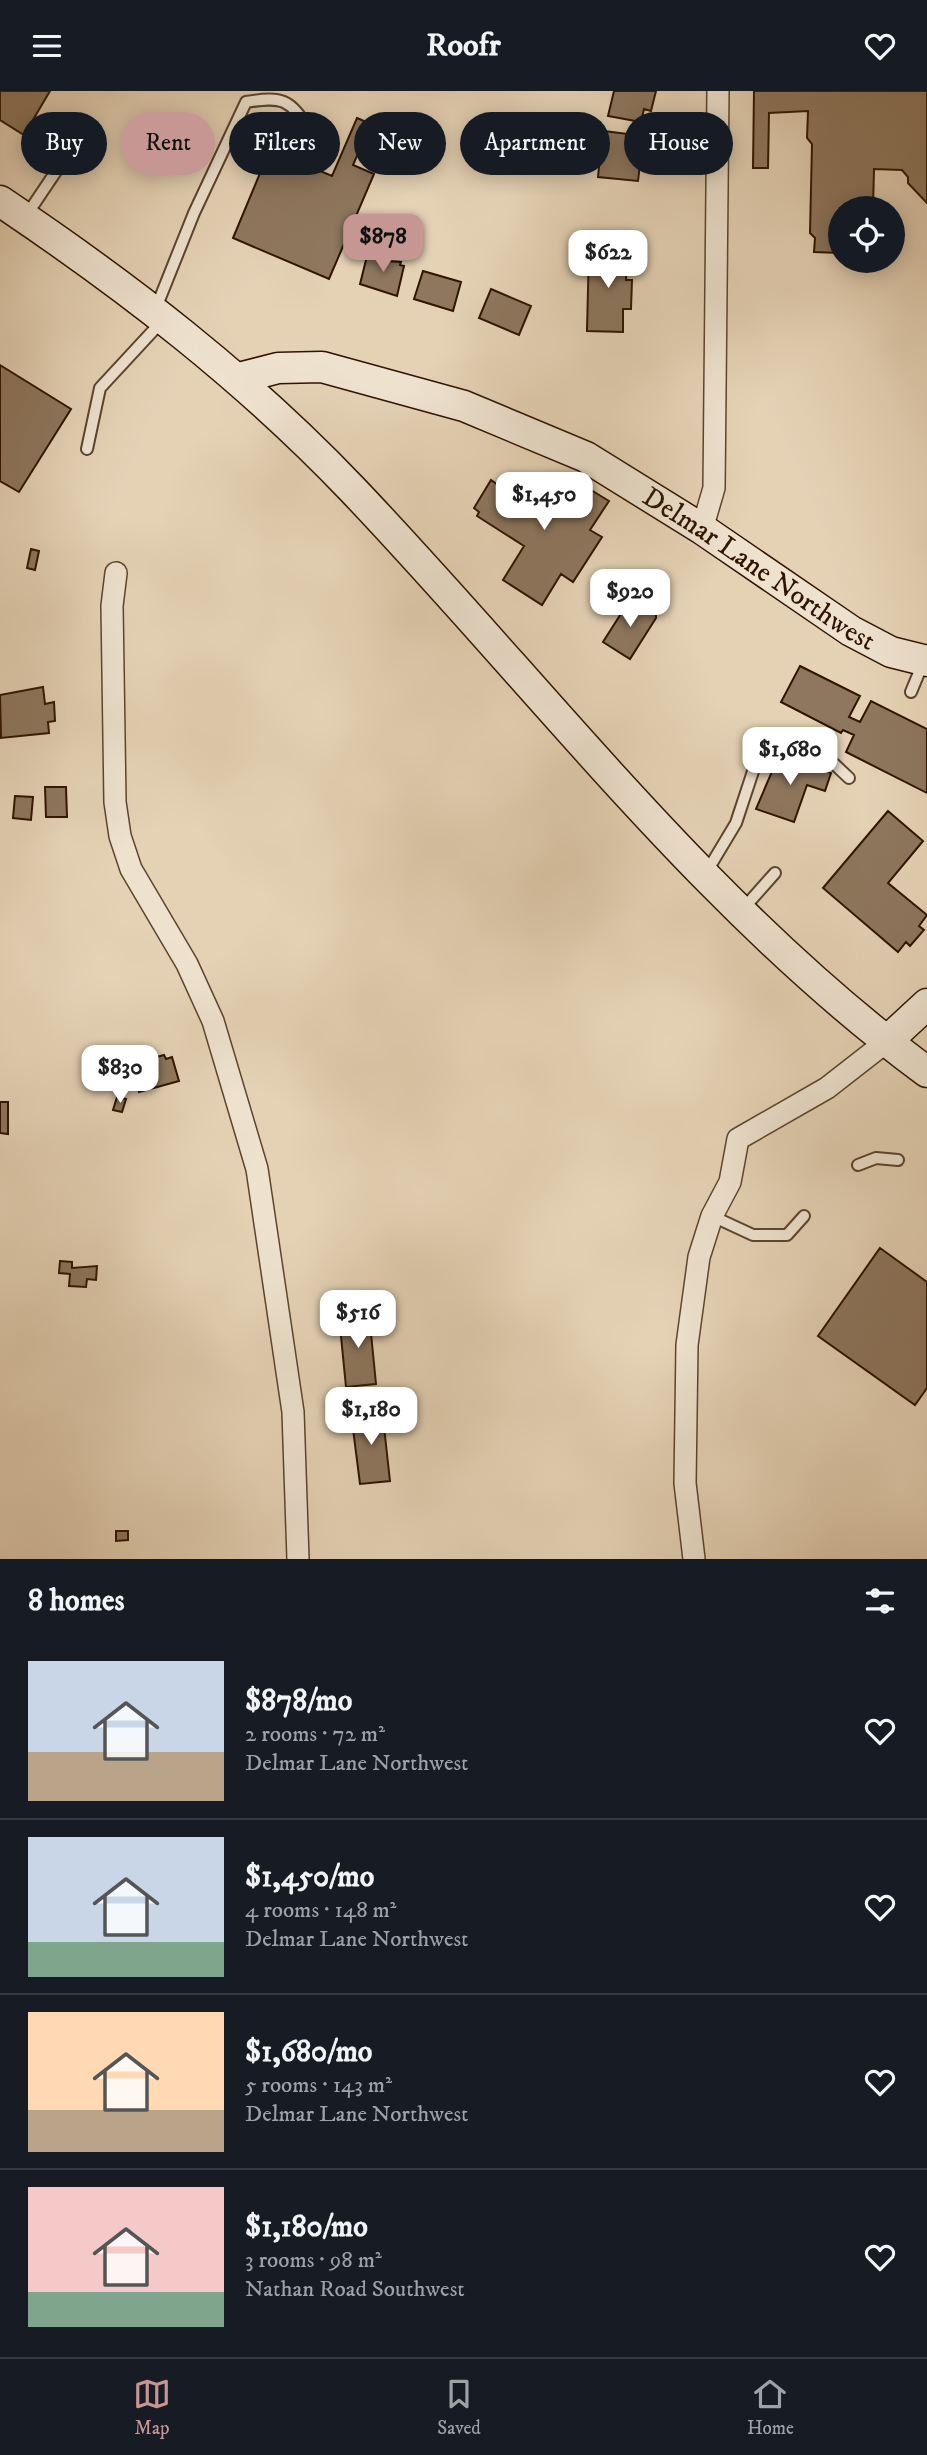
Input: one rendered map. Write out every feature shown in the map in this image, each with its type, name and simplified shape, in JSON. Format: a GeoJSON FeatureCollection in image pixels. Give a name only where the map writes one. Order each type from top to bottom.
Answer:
{"type":"FeatureCollection","features":[{"type":"Feature","properties":{"kind":"main road"},"geometry":{"type":"LineString","coordinates":[[0,201],[160,315],[239,378],[351,488],[705,876],[791,960],[886,1042],[927,1072]]}},
{"type":"Feature","properties":{"kind":"main road","name":"Delmar Lane Northwest"},"geometry":{"type":"LineString","coordinates":[[239,378],[278,368],[321,367],[464,406],[586,457],[702,529],[851,631],[891,652],[926,660]]}},
{"type":"Feature","properties":{"kind":"main road"},"geometry":{"type":"LineString","coordinates":[[886,1042],[927,1004]]}},
{"type":"Feature","properties":{"kind":"street"},"geometry":{"type":"LineString","coordinates":[[702,529],[714,488],[718,91]]}},
{"type":"Feature","properties":{"kind":"street"},"geometry":{"type":"LineString","coordinates":[[116,573],[112,606],[115,802],[120,837],[131,869],[187,964],[213,1021],[257,1169],[293,1412],[298,1559]]}},
{"type":"Feature","properties":{"kind":"street"},"geometry":{"type":"LineString","coordinates":[[694,1559],[685,1483],[687,1345],[699,1257],[712,1216],[730,1182],[738,1139],[827,1088],[886,1042]]}},
{"type":"Feature","properties":{"kind":"lane"},"geometry":{"type":"LineString","coordinates":[[241,112],[246,101],[273,98],[293,105],[298,112]]}},
{"type":"Feature","properties":{"kind":"lane"},"geometry":{"type":"LineString","coordinates":[[87,449],[100,389],[160,315],[194,213],[229,138]]}},
{"type":"Feature","properties":{"kind":"lane"},"geometry":{"type":"LineString","coordinates":[[25,218],[54,175]]}},
{"type":"Feature","properties":{"kind":"lane"},"geometry":{"type":"LineString","coordinates":[[911,692],[926,660]]}},
{"type":"Feature","properties":{"kind":"lane"},"geometry":{"type":"LineString","coordinates":[[705,876],[737,823],[764,738],[831,761],[849,778]]}},
{"type":"Feature","properties":{"kind":"lane"},"geometry":{"type":"LineString","coordinates":[[741,911],[775,873]]}},
{"type":"Feature","properties":{"kind":"lane"},"geometry":{"type":"LineString","coordinates":[[858,1165],[876,1158],[898,1160]]}},
{"type":"Feature","properties":{"kind":"lane"},"geometry":{"type":"LineString","coordinates":[[712,1216],[752,1235],[787,1235],[804,1216]]}},
{"type":"Feature","properties":{"kind":"building"},"geometry":{"type":"Polygon","coordinates":[[[0,91],[50,91],[38,112],[21,112],[21,133],[0,120],[0,91]]]}},
{"type":"Feature","properties":{"kind":"building"},"geometry":{"type":"Polygon","coordinates":[[[614,91],[656,91],[651,111],[644,109],[643,112],[624,112],[624,119],[610,116],[614,91]]]}},
{"type":"Feature","properties":{"kind":"building"},"geometry":{"type":"Polygon","coordinates":[[[754,91],[927,91],[927,203],[908,183],[908,177],[902,170],[874,169],[873,196],[828,196],[828,253],[814,252],[815,238],[810,233],[812,144],[807,138],[808,111],[769,113],[768,168],[753,168],[754,91]]]}},
{"type":"Feature","properties":{"kind":"building"},"geometry":{"type":"Polygon","coordinates":[[[354,125],[354,175],[374,175],[329,279],[233,238],[259,175],[340,175],[340,157],[354,125]]]}},
{"type":"Feature","properties":{"kind":"building"},"geometry":{"type":"Polygon","coordinates":[[[610,132],[624,134],[624,175],[639,175],[638,181],[598,177],[610,175],[610,132]]]}},
{"type":"Feature","properties":{"kind":"building"},"geometry":{"type":"Polygon","coordinates":[[[589,248],[627,249],[626,280],[632,280],[631,309],[623,309],[623,332],[587,331],[589,248]]]}},
{"type":"Feature","properties":{"kind":"building"},"geometry":{"type":"Polygon","coordinates":[[[381,249],[391,252],[389,261],[401,262],[400,265],[404,266],[397,296],[360,284],[367,256],[378,258],[381,249]]]}},
{"type":"Feature","properties":{"kind":"building"},"geometry":{"type":"Polygon","coordinates":[[[423,271],[461,282],[453,311],[414,299],[423,271]]]}},
{"type":"Feature","properties":{"kind":"building"},"geometry":{"type":"Polygon","coordinates":[[[491,289],[531,306],[519,335],[479,318],[491,289]]]}},
{"type":"Feature","properties":{"kind":"building"},"geometry":{"type":"Polygon","coordinates":[[[0,365],[71,409],[19,492],[0,481],[0,365]]]}},
{"type":"Feature","properties":{"kind":"building"},"geometry":{"type":"Polygon","coordinates":[[[568,476],[609,501],[590,530],[602,537],[573,582],[561,574],[542,605],[503,580],[524,546],[477,516],[479,512],[474,508],[491,480],[498,485],[502,478],[549,507],[568,476]]]}},
{"type":"Feature","properties":{"kind":"building"},"geometry":{"type":"Polygon","coordinates":[[[31,549],[39,551],[35,570],[27,568],[31,549]]]}},
{"type":"Feature","properties":{"kind":"building"},"geometry":{"type":"Polygon","coordinates":[[[631,598],[656,614],[656,618],[630,659],[603,642],[631,598]]]}},
{"type":"Feature","properties":{"kind":"building"},"geometry":{"type":"Polygon","coordinates":[[[800,666],[860,696],[849,717],[860,722],[871,701],[927,729],[927,793],[846,752],[854,735],[843,730],[841,733],[781,702],[800,666]]]}},
{"type":"Feature","properties":{"kind":"building"},"geometry":{"type":"Polygon","coordinates":[[[43,687],[45,704],[54,702],[55,721],[48,722],[49,733],[1,738],[0,695],[43,687]]]}},
{"type":"Feature","properties":{"kind":"building"},"geometry":{"type":"Polygon","coordinates":[[[779,755],[831,773],[825,791],[807,785],[794,822],[756,809],[779,755]]]}},
{"type":"Feature","properties":{"kind":"building"},"geometry":{"type":"Polygon","coordinates":[[[45,787],[66,787],[67,817],[46,817],[45,787]]]}},
{"type":"Feature","properties":{"kind":"building"},"geometry":{"type":"Polygon","coordinates":[[[15,796],[33,797],[31,820],[13,818],[15,796]]]}},
{"type":"Feature","properties":{"kind":"building"},"geometry":{"type":"Polygon","coordinates":[[[888,811],[923,841],[888,883],[927,915],[919,926],[924,930],[910,946],[906,942],[898,952],[823,888],[888,811]]]}},
{"type":"Feature","properties":{"kind":"building"},"geometry":{"type":"Polygon","coordinates":[[[164,1055],[166,1059],[172,1057],[179,1081],[139,1092],[131,1064],[164,1055]]]}},
{"type":"Feature","properties":{"kind":"building"},"geometry":{"type":"Polygon","coordinates":[[[117,1097],[126,1099],[122,1112],[113,1110],[117,1097]]]}},
{"type":"Feature","properties":{"kind":"building"},"geometry":{"type":"Polygon","coordinates":[[[0,1102],[8,1102],[8,1134],[0,1133],[0,1102]]]}},
{"type":"Feature","properties":{"kind":"building"},"geometry":{"type":"Polygon","coordinates":[[[880,1248],[927,1282],[927,1388],[915,1405],[818,1336],[880,1248]]]}},
{"type":"Feature","properties":{"kind":"building"},"geometry":{"type":"Polygon","coordinates":[[[60,1261],[72,1262],[72,1268],[97,1266],[96,1280],[87,1279],[86,1287],[69,1286],[70,1274],[59,1273],[60,1261]]]}},
{"type":"Feature","properties":{"kind":"building"},"geometry":{"type":"Polygon","coordinates":[[[369,1313],[376,1384],[346,1387],[339,1316],[369,1313]]]}},
{"type":"Feature","properties":{"kind":"building"},"geometry":{"type":"Polygon","coordinates":[[[382,1409],[390,1481],[360,1484],[351,1413],[382,1409]]]}},
{"type":"Feature","properties":{"kind":"building"},"geometry":{"type":"Polygon","coordinates":[[[116,1531],[128,1531],[128,1540],[116,1541],[116,1531]]]}}]}
